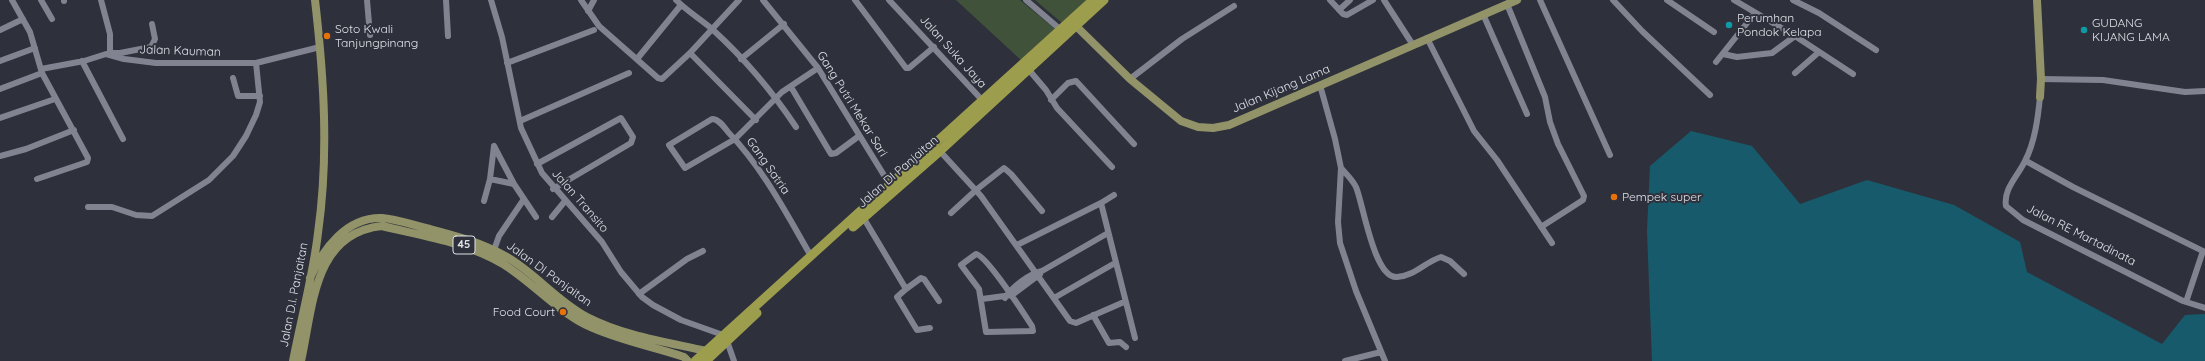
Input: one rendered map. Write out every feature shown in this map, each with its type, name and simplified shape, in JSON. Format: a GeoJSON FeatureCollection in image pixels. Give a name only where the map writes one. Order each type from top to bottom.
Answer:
{"type":"FeatureCollection","features":[{"type":"Feature","properties":{"kind":"highway","name":"Jalan DI Panjaitan"},"geometry":{"type":"LineString","coordinates":[[938,148],[983,101],[1093,0]]}},
{"type":"Feature","properties":{"kind":"highway","name":"Jalan DI Panjaitan"},"geometry":{"type":"LineString","coordinates":[[700,360],[724,335],[863,218],[916,167],[1029,70],[1104,0]]}},
{"type":"Feature","properties":{"kind":"highway","name":"Jalan DI Panjaitan"},"geometry":{"type":"LineString","coordinates":[[700,360],[706,351],[890,185],[916,167]]}},
{"type":"Feature","properties":{"kind":"main road","name":"45"},"geometry":{"type":"LineString","coordinates":[[315,0],[320,47],[325,127],[318,233]]}},
{"type":"Feature","properties":{"kind":"main road","name":"Jalan Kijang Lama"},"geometry":{"type":"LineString","coordinates":[[1076,26],[1130,79],[1181,120],[1191,126],[1205,128],[1229,125],[1483,14],[1501,4],[1517,0]]}},
{"type":"Feature","properties":{"kind":"main road","name":"Jalan RE Martadinata"},"geometry":{"type":"LineString","coordinates":[[2037,0],[2041,80],[2040,97]]}},
{"type":"Feature","properties":{"kind":"main road","name":"Jalan DI Panjaitan"},"geometry":{"type":"LineString","coordinates":[[310,278],[318,259],[335,239],[356,224],[383,218],[464,237],[494,250],[508,257],[566,308],[623,332],[706,351]]}},
{"type":"Feature","properties":{"kind":"main road","name":"Jalan D.I. Panjaitan"},"geometry":{"type":"LineString","coordinates":[[301,361],[318,280],[324,264],[336,249],[349,237],[370,227],[382,226],[463,245],[480,252],[504,265],[605,333],[684,357],[688,361]]}},
{"type":"Feature","properties":{"kind":"main road"},"geometry":{"type":"LineString","coordinates":[[318,233],[323,242],[329,242],[335,239]]}},
{"type":"Feature","properties":{"kind":"main road","name":"Jalan D.I. Panjaitan"},"geometry":{"type":"LineString","coordinates":[[293,361],[318,233]]}},
{"type":"Feature","properties":{"kind":"street"},"geometry":{"type":"LineString","coordinates":[[12,0],[23,19],[41,71],[55,99],[88,156],[87,162],[37,179]]}},
{"type":"Feature","properties":{"kind":"street"},"geometry":{"type":"LineString","coordinates":[[42,0],[52,19]]}},
{"type":"Feature","properties":{"kind":"street"},"geometry":{"type":"LineString","coordinates":[[102,0],[110,34],[110,54],[151,47],[154,39],[152,24]]}},
{"type":"Feature","properties":{"kind":"street"},"geometry":{"type":"LineString","coordinates":[[368,0],[370,35]]}},
{"type":"Feature","properties":{"kind":"street"},"geometry":{"type":"LineString","coordinates":[[446,0],[448,36]]}},
{"type":"Feature","properties":{"kind":"street","name":"Jalan Transito"},"geometry":{"type":"LineString","coordinates":[[491,0],[502,37],[520,121],[537,164],[554,189],[602,242],[621,272],[639,294],[653,305],[681,320],[724,335]]}},
{"type":"Feature","properties":{"kind":"street"},"geometry":{"type":"LineString","coordinates":[[581,0],[600,26],[662,79],[690,53],[739,0]]}},
{"type":"Feature","properties":{"kind":"street"},"geometry":{"type":"LineString","coordinates":[[588,11],[594,0]]}},
{"type":"Feature","properties":{"kind":"street"},"geometry":{"type":"LineString","coordinates":[[676,0],[712,30],[741,59],[777,98],[796,127]]}},
{"type":"Feature","properties":{"kind":"street","name":"Gang Putri Mekar Sari"},"geometry":{"type":"LineString","coordinates":[[762,0],[784,24],[818,68],[890,185]]}},
{"type":"Feature","properties":{"kind":"street"},"geometry":{"type":"LineString","coordinates":[[855,0],[906,68],[909,68],[934,47]]}},
{"type":"Feature","properties":{"kind":"street","name":"Jalan Suka Jaya"},"geometry":{"type":"LineString","coordinates":[[889,0],[983,101]]}},
{"type":"Feature","properties":{"kind":"street"},"geometry":{"type":"LineString","coordinates":[[1026,0],[1061,30]]}},
{"type":"Feature","properties":{"kind":"street"},"geometry":{"type":"LineString","coordinates":[[1330,0],[1345,15],[1350,15],[1373,0]]}},
{"type":"Feature","properties":{"kind":"street"},"geometry":{"type":"LineString","coordinates":[[1339,10],[1350,0]]}},
{"type":"Feature","properties":{"kind":"street"},"geometry":{"type":"LineString","coordinates":[[1385,0],[1413,45]]}},
{"type":"Feature","properties":{"kind":"street"},"geometry":{"type":"LineString","coordinates":[[1540,0],[1610,156]]}},
{"type":"Feature","properties":{"kind":"street"},"geometry":{"type":"LineString","coordinates":[[1613,0],[1642,31],[1710,95]]}},
{"type":"Feature","properties":{"kind":"street"},"geometry":{"type":"LineString","coordinates":[[1667,0],[1714,32]]}},
{"type":"Feature","properties":{"kind":"street"},"geometry":{"type":"LineString","coordinates":[[1734,0],[1795,36],[1854,74]]}},
{"type":"Feature","properties":{"kind":"street"},"geometry":{"type":"LineString","coordinates":[[1793,0],[1819,12],[1876,50]]}},
{"type":"Feature","properties":{"kind":"street"},"geometry":{"type":"LineString","coordinates":[[1501,4],[1545,97],[1550,122],[1558,144],[1584,196],[1583,200],[1541,227]]}},
{"type":"Feature","properties":{"kind":"street"},"geometry":{"type":"LineString","coordinates":[[637,59],[681,5]]}},
{"type":"Feature","properties":{"kind":"street"},"geometry":{"type":"LineString","coordinates":[[1130,79],[1182,38],[1234,6]]}},
{"type":"Feature","properties":{"kind":"street"},"geometry":{"type":"LineString","coordinates":[[1716,62],[1755,13]]}},
{"type":"Feature","properties":{"kind":"street"},"geometry":{"type":"LineString","coordinates":[[1483,14],[1527,114]]}},
{"type":"Feature","properties":{"kind":"street"},"geometry":{"type":"LineString","coordinates":[[0,30],[23,19]]}},
{"type":"Feature","properties":{"kind":"street"},"geometry":{"type":"LineString","coordinates":[[741,59],[784,24]]}},
{"type":"Feature","properties":{"kind":"street"},"geometry":{"type":"LineString","coordinates":[[507,63],[594,30]]}},
{"type":"Feature","properties":{"kind":"street"},"geometry":{"type":"LineString","coordinates":[[1723,54],[1737,57],[1772,53],[1795,36]]}},
{"type":"Feature","properties":{"kind":"street"},"geometry":{"type":"LineString","coordinates":[[1427,38],[1465,115],[1552,243]]}},
{"type":"Feature","properties":{"kind":"street","name":"Jalan Kauman"},"geometry":{"type":"LineString","coordinates":[[0,89],[41,71],[106,54],[124,59],[156,63],[256,63],[320,47]]}},
{"type":"Feature","properties":{"kind":"street"},"geometry":{"type":"LineString","coordinates":[[0,61],[34,48]]}},
{"type":"Feature","properties":{"kind":"street"},"geometry":{"type":"LineString","coordinates":[[1795,73],[1819,52]]}},
{"type":"Feature","properties":{"kind":"street"},"geometry":{"type":"LineString","coordinates":[[690,53],[756,120]]}},
{"type":"Feature","properties":{"kind":"street"},"geometry":{"type":"LineString","coordinates":[[82,61],[123,138]]}},
{"type":"Feature","properties":{"kind":"street"},"geometry":{"type":"LineString","coordinates":[[88,207],[112,207],[146,217],[152,216],[170,207],[209,180],[233,156],[246,136],[256,115],[260,96],[256,63]]}},
{"type":"Feature","properties":{"kind":"street"},"geometry":{"type":"LineString","coordinates":[[735,139],[777,98],[818,68]]}},
{"type":"Feature","properties":{"kind":"street"},"geometry":{"type":"LineString","coordinates":[[1029,70],[1046,90],[1057,108],[1112,167]]}},
{"type":"Feature","properties":{"kind":"street"},"geometry":{"type":"LineString","coordinates":[[520,121],[629,73]]}},
{"type":"Feature","properties":{"kind":"street"},"geometry":{"type":"LineString","coordinates":[[233,78],[238,96],[260,96]]}},
{"type":"Feature","properties":{"kind":"street"},"geometry":{"type":"LineString","coordinates":[[2041,80],[2097,80],[2185,92],[2205,91]]}},
{"type":"Feature","properties":{"kind":"street"},"geometry":{"type":"LineString","coordinates":[[1052,100],[1068,83],[1076,81],[1134,144]]}},
{"type":"Feature","properties":{"kind":"street"},"geometry":{"type":"LineString","coordinates":[[1320,85],[1335,139],[1341,168],[1338,222],[1340,243],[1356,291],[1385,361]]}},
{"type":"Feature","properties":{"kind":"street"},"geometry":{"type":"LineString","coordinates":[[791,87],[831,154],[836,154],[859,136]]}},
{"type":"Feature","properties":{"kind":"street","name":"Jalan RE Martadinata"},"geometry":{"type":"LineString","coordinates":[[2040,97],[2038,117],[2026,161],[2006,194],[2006,206],[2008,209],[2023,220],[2186,302]]}},
{"type":"Feature","properties":{"kind":"street"},"geometry":{"type":"LineString","coordinates":[[0,118],[55,99]]}},
{"type":"Feature","properties":{"kind":"street"},"geometry":{"type":"LineString","coordinates":[[537,164],[621,118],[633,138],[631,143],[554,189]]}},
{"type":"Feature","properties":{"kind":"street","name":"Gang Satria"},"geometry":{"type":"LineString","coordinates":[[735,139],[685,168],[669,145],[712,119],[717,120],[735,139],[754,160],[811,256]]}},
{"type":"Feature","properties":{"kind":"street"},"geometry":{"type":"LineString","coordinates":[[0,156],[26,149],[74,130]]}},
{"type":"Feature","properties":{"kind":"street"},"geometry":{"type":"LineString","coordinates":[[484,201],[490,179],[494,146],[514,184],[536,217]]}},
{"type":"Feature","properties":{"kind":"street"},"geometry":{"type":"LineString","coordinates":[[938,148],[976,190],[1039,273],[1054,298],[1072,322],[1124,302]]}},
{"type":"Feature","properties":{"kind":"street"},"geometry":{"type":"LineString","coordinates":[[2026,161],[2204,252],[2186,302],[2205,308]]}},
{"type":"Feature","properties":{"kind":"street"},"geometry":{"type":"LineString","coordinates":[[1341,168],[1355,186],[1369,235],[1377,255],[1389,275],[1394,278],[1404,276],[1441,257],[1450,261],[1464,274]]}},
{"type":"Feature","properties":{"kind":"street"},"geometry":{"type":"LineString","coordinates":[[951,213],[976,190],[1000,171],[1006,169],[1042,211]]}},
{"type":"Feature","properties":{"kind":"street"},"geometry":{"type":"LineString","coordinates":[[490,179],[514,184]]}},
{"type":"Feature","properties":{"kind":"street"},"geometry":{"type":"LineString","coordinates":[[1017,245],[1114,195]]}},
{"type":"Feature","properties":{"kind":"street"},"geometry":{"type":"LineString","coordinates":[[494,250],[499,236],[524,199]]}},
{"type":"Feature","properties":{"kind":"street"},"geometry":{"type":"LineString","coordinates":[[552,217],[565,201]]}},
{"type":"Feature","properties":{"kind":"street"},"geometry":{"type":"LineString","coordinates":[[1101,203],[1124,302],[1135,338]]}},
{"type":"Feature","properties":{"kind":"street"},"geometry":{"type":"LineString","coordinates":[[863,218],[906,289]]}},
{"type":"Feature","properties":{"kind":"street"},"geometry":{"type":"LineString","coordinates":[[982,299],[1005,298],[1039,273],[1108,233]]}},
{"type":"Feature","properties":{"kind":"street"},"geometry":{"type":"LineString","coordinates":[[639,294],[687,259],[703,251]]}},
{"type":"Feature","properties":{"kind":"street"},"geometry":{"type":"LineString","coordinates":[[976,254],[984,259],[1011,293],[1032,326],[1031,332],[987,333],[985,330],[982,299],[977,284],[961,265],[976,254]]}},
{"type":"Feature","properties":{"kind":"street"},"geometry":{"type":"LineString","coordinates":[[1054,298],[1115,263]]}},
{"type":"Feature","properties":{"kind":"street"},"geometry":{"type":"LineString","coordinates":[[930,328],[917,330],[896,298],[921,278],[924,279],[939,301]]}},
{"type":"Feature","properties":{"kind":"street"},"geometry":{"type":"LineString","coordinates":[[1093,314],[1109,343],[1120,342],[1126,347]]}},
{"type":"Feature","properties":{"kind":"street"},"geometry":{"type":"LineString","coordinates":[[724,335],[734,361]]}},
{"type":"Feature","properties":{"kind":"street"},"geometry":{"type":"LineString","coordinates":[[1345,361],[1381,352]]}},
{"type":"Feature","properties":{"kind":"green space"},"geometry":{"type":"Polygon","coordinates":[[[956,0],[1020,0],[1055,29],[1022,61],[956,0]]]}},
{"type":"Feature","properties":{"kind":"green space"},"geometry":{"type":"Polygon","coordinates":[[[1035,0],[1087,0],[1062,23],[1035,0]]]}},
{"type":"Feature","properties":{"kind":"water"},"geometry":{"type":"Polygon","coordinates":[[[1691,131],[1752,146],[1800,204],[1867,180],[1954,205],[2020,242],[2027,272],[2162,344],[2185,315],[2205,314],[2205,361],[1652,361],[1647,231],[1650,166],[1691,131]]]}},
{"type":"Feature","properties":{"kind":"place","name":"Perumhan Pondok Kelapa"},"geometry":{"type":"Point","coordinates":[1729,25]}},
{"type":"Feature","properties":{"kind":"place","name":"GUDANG KIJANG LAMA"},"geometry":{"type":"Point","coordinates":[2084,30]}},
{"type":"Feature","properties":{"kind":"place","name":"Soto Kwali Tanjungpinang"},"geometry":{"type":"Point","coordinates":[327,36]}},
{"type":"Feature","properties":{"kind":"place","name":"Pempek super"},"geometry":{"type":"Point","coordinates":[1614,197]}},
{"type":"Feature","properties":{"kind":"place","name":"Food Court"},"geometry":{"type":"Point","coordinates":[563,312]}}]}
